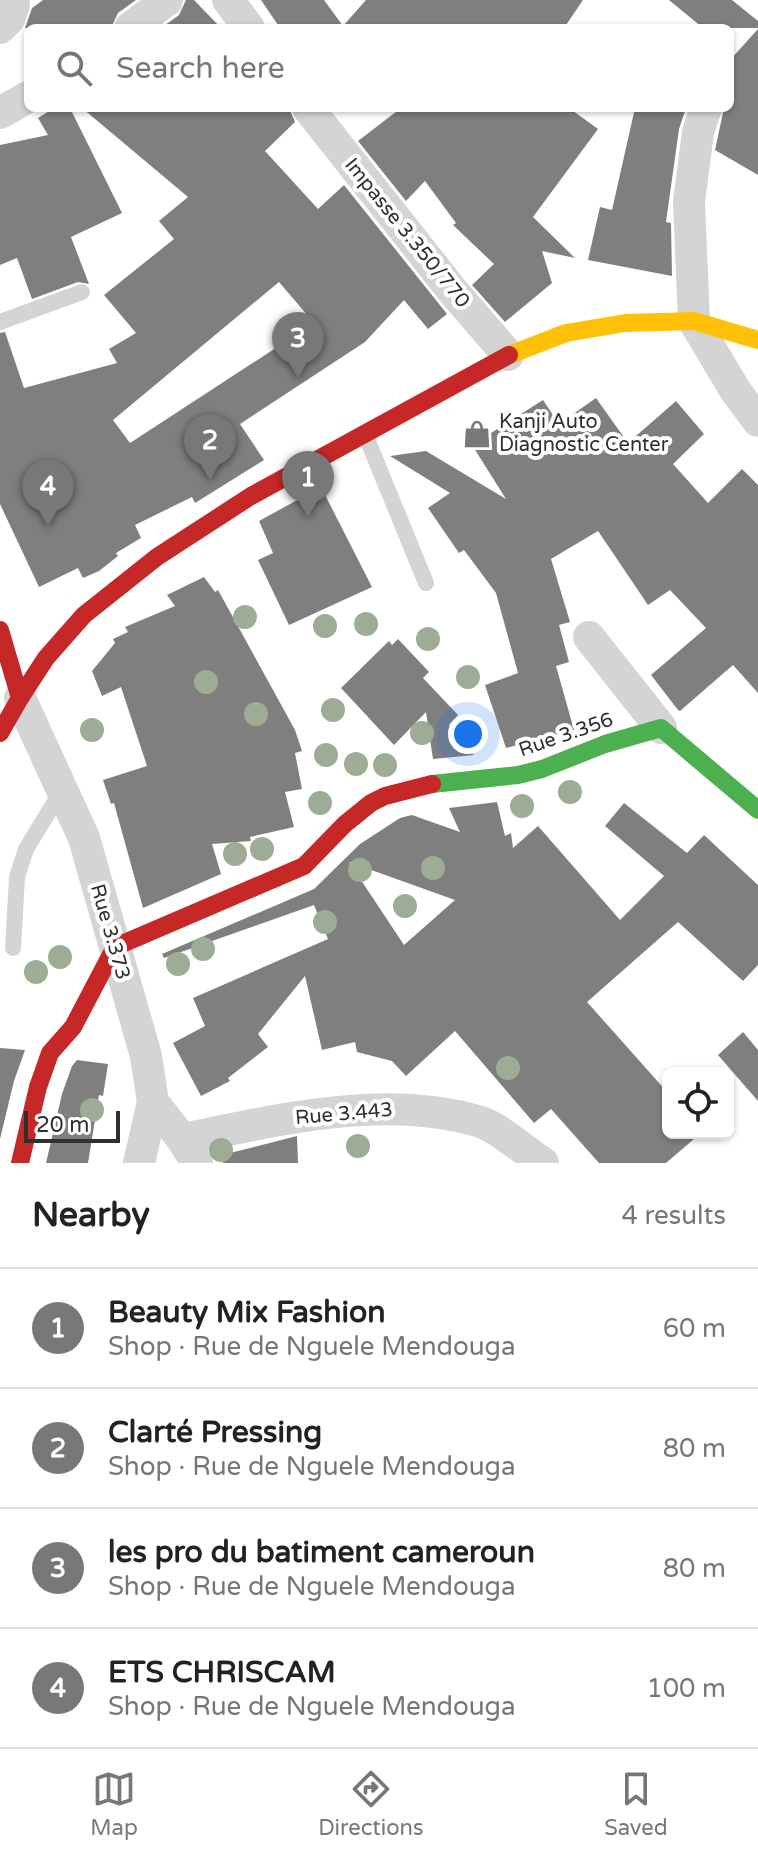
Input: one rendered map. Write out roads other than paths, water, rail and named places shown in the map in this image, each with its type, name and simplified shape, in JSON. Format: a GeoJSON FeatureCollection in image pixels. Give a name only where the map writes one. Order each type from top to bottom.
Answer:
{"type":"FeatureCollection","features":[{"type":"Feature","properties":{"kind":"street"},"geometry":{"type":"LineString","coordinates":[[135,24],[167,0]]}},
{"type":"Feature","properties":{"kind":"street"},"geometry":{"type":"LineString","coordinates":[[228,0],[246,24]]}},
{"type":"Feature","properties":{"kind":"street"},"geometry":{"type":"LineString","coordinates":[[0,113],[24,99]]}},
{"type":"Feature","properties":{"kind":"street","name":"Impasse 3.350/770"},"geometry":{"type":"LineString","coordinates":[[311,112],[452,290],[508,355]]}},
{"type":"Feature","properties":{"kind":"street"},"geometry":{"type":"LineString","coordinates":[[705,112],[698,132],[689,202],[694,321],[735,390],[758,421]]}},
{"type":"Feature","properties":{"kind":"street"},"geometry":{"type":"LineString","coordinates":[[0,733],[46,658],[84,615],[157,557],[251,496],[508,355],[566,333],[625,323],[694,321],[758,340]]}},
{"type":"Feature","properties":{"kind":"street"},"geometry":{"type":"LineString","coordinates":[[0,630],[20,698]]}},
{"type":"Feature","properties":{"kind":"street"},"geometry":{"type":"LineString","coordinates":[[589,637],[661,728],[758,810]]}},
{"type":"Feature","properties":{"kind":"street","name":"Rue 3.373"},"geometry":{"type":"LineString","coordinates":[[20,698],[84,838],[146,1056],[153,1102],[190,1151]]}},
{"type":"Feature","properties":{"kind":"street","name":"Rue 3.356"},"geometry":{"type":"LineString","coordinates":[[115,947],[304,866],[345,824],[385,796],[434,784],[518,775],[661,728]]}},
{"type":"Feature","properties":{"kind":"street"},"geometry":{"type":"LineString","coordinates":[[20,1163],[38,1087],[50,1053],[73,1027],[115,947]]}},
{"type":"Feature","properties":{"kind":"street"},"geometry":{"type":"LineString","coordinates":[[139,1163],[153,1102]]}},
{"type":"Feature","properties":{"kind":"street","name":"Rue 3.443"},"geometry":{"type":"LineString","coordinates":[[190,1151],[317,1113],[402,1109],[484,1123],[543,1163]]}},
{"type":"Feature","properties":{"kind":"lane"},"geometry":{"type":"LineString","coordinates":[[0,322],[82,292]]}},
{"type":"Feature","properties":{"kind":"lane"},"geometry":{"type":"LineString","coordinates":[[365,432],[426,583]]}},
{"type":"Feature","properties":{"kind":"lane"},"geometry":{"type":"LineString","coordinates":[[13,948],[15,887],[21,863],[26,849],[63,789]]}},
{"type":"Feature","properties":{"kind":"place","name":"les pro du batiment cameroun"},"geometry":{"type":"Point","coordinates":[298,378]}},
{"type":"Feature","properties":{"kind":"place","name":"Kanji Auto Diagnostic Center"},"geometry":{"type":"Point","coordinates":[477,434]}},
{"type":"Feature","properties":{"kind":"place","name":"Clarté Pressing"},"geometry":{"type":"Point","coordinates":[210,480]}},
{"type":"Feature","properties":{"kind":"place","name":"Beauty Mix Fashion"},"geometry":{"type":"Point","coordinates":[308,517]}},
{"type":"Feature","properties":{"kind":"place","name":"ETS CHRISCAM"},"geometry":{"type":"Point","coordinates":[48,526]}}]}
